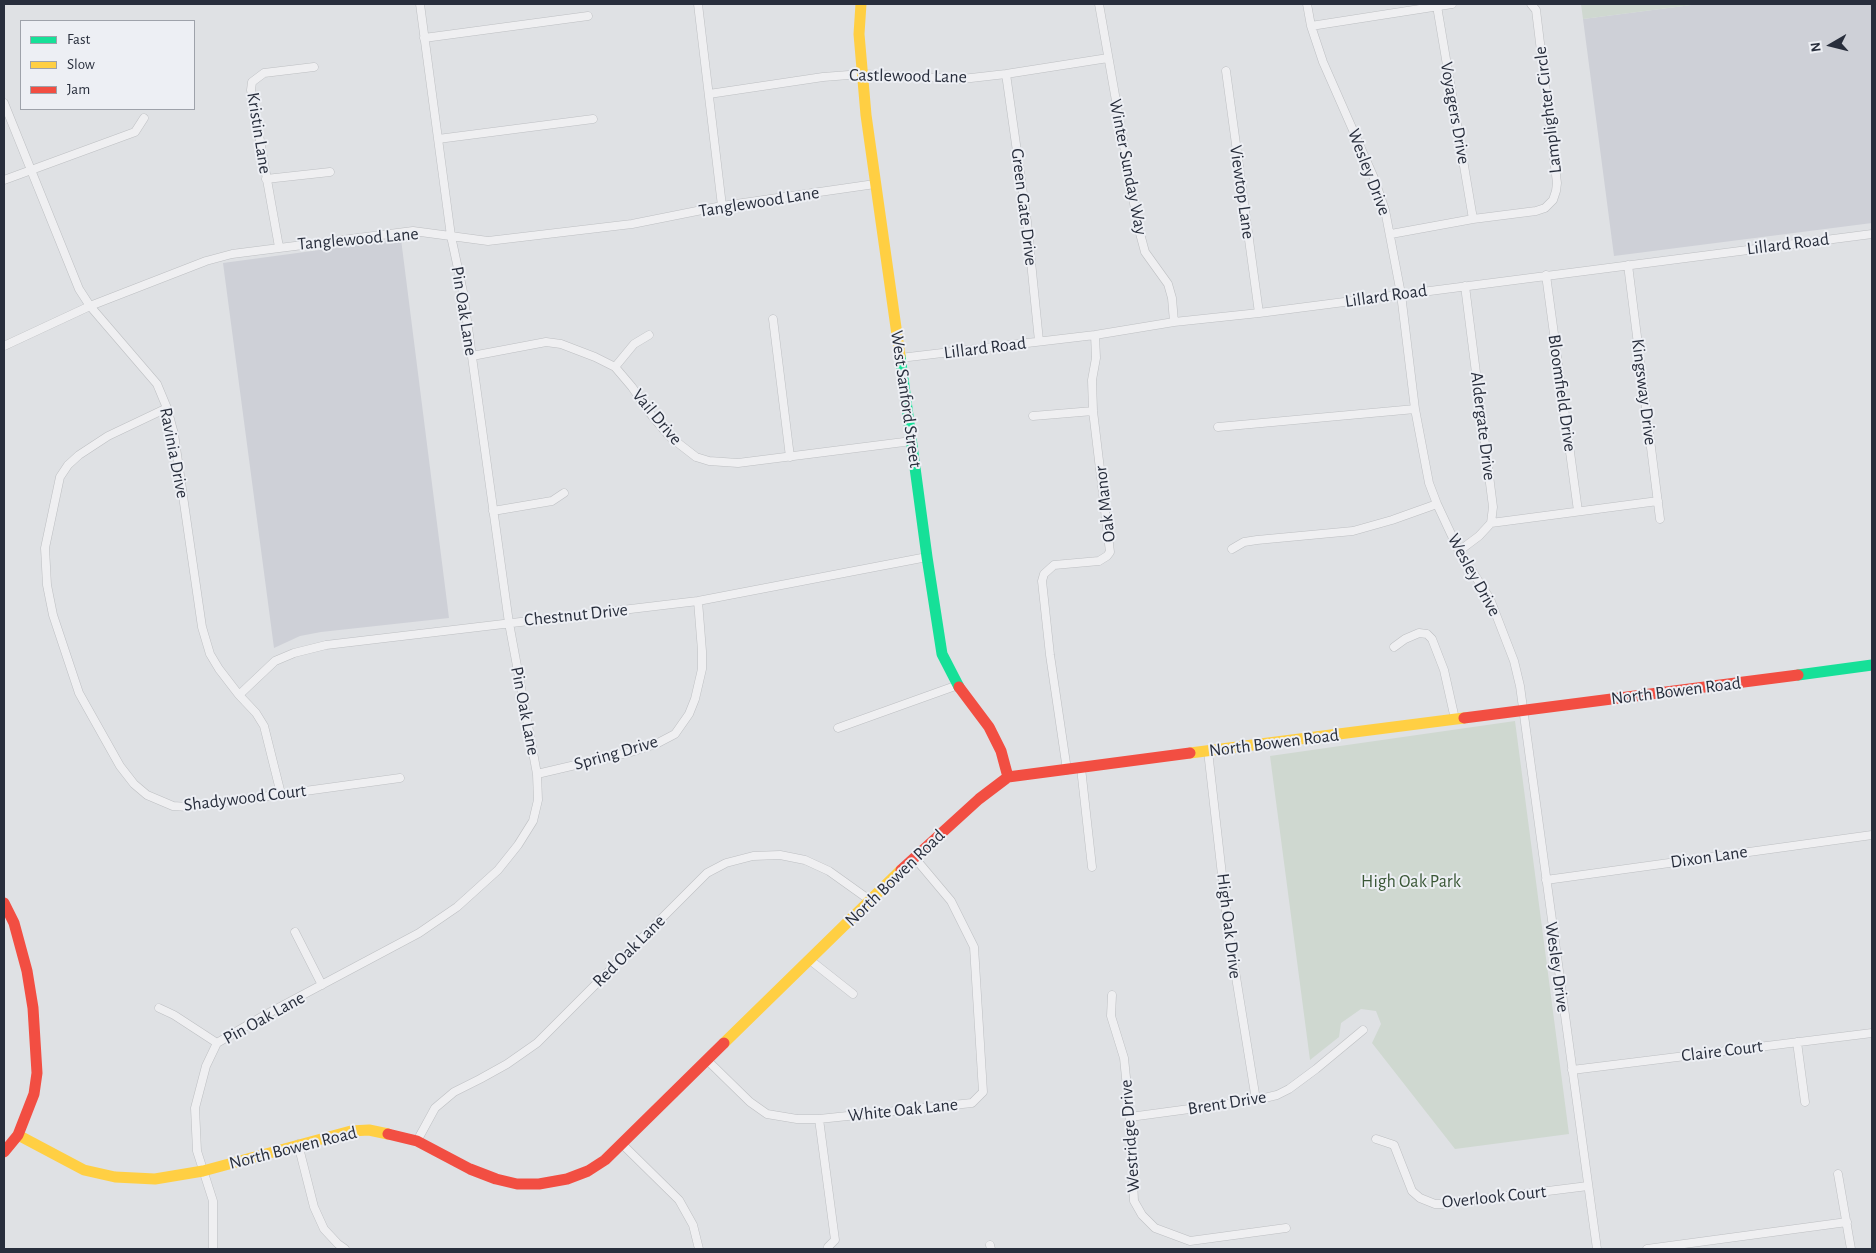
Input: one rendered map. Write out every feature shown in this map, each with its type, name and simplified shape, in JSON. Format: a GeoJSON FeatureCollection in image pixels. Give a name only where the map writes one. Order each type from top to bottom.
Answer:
{"type":"FeatureCollection","features":[{"type":"Feature","properties":{"kind":"street","name":"Pin Oak Lane"},"geometry":{"type":"LineString","coordinates":[[213,1249],[213,1201],[198,1151],[194,1108],[206,1066],[217,1043],[265,1015],[420,933],[457,907],[498,870],[518,845],[533,820],[538,800],[537,774],[509,623],[463,292],[451,236],[420,4]]}},
{"type":"Feature","properties":{"kind":"street"},"geometry":{"type":"LineString","coordinates":[[698,4],[722,206]]}},
{"type":"Feature","properties":{"kind":"street","name":"West Sanford Street"},"geometry":{"type":"LineString","coordinates":[[861,4],[859,34],[866,115],[942,654],[958,685],[989,727],[1001,751],[1008,777]]}},
{"type":"Feature","properties":{"kind":"street","name":"Winter Sunday Way"},"geometry":{"type":"LineString","coordinates":[[1099,4],[1140,234],[1145,252],[1168,284],[1172,298],[1174,322]]}},
{"type":"Feature","properties":{"kind":"street","name":"Wesley Drive"},"geometry":{"type":"LineString","coordinates":[[1307,4],[1311,26],[1323,62],[1374,178],[1391,234],[1401,294],[1415,409],[1428,475],[1437,504],[1459,551],[1490,599],[1514,661],[1520,686],[1596,1249]]}},
{"type":"Feature","properties":{"kind":"street"},"geometry":{"type":"LineString","coordinates":[[1311,26],[1452,4]]}},
{"type":"Feature","properties":{"kind":"street","name":"Lamplighter Circle"},"geometry":{"type":"LineString","coordinates":[[1391,234],[1473,219],[1536,211],[1549,204],[1552,200],[1557,182],[1536,10],[1531,4]]}},
{"type":"Feature","properties":{"kind":"street","name":"Voyagers Drive"},"geometry":{"type":"LineString","coordinates":[[1436,6],[1473,219]]}},
{"type":"Feature","properties":{"kind":"street"},"geometry":{"type":"LineString","coordinates":[[424,38],[588,16]]}},
{"type":"Feature","properties":{"kind":"street","name":"Castlewood Lane"},"geometry":{"type":"LineString","coordinates":[[708,94],[823,77],[862,74],[962,79],[1108,58]]}},
{"type":"Feature","properties":{"kind":"street","name":"Kristin Lane"},"geometry":{"type":"LineString","coordinates":[[278,247],[251,90],[252,82],[264,73],[314,67]]}},
{"type":"Feature","properties":{"kind":"street","name":"Viewtop Lane"},"geometry":{"type":"LineString","coordinates":[[1226,71],[1259,313]]}},
{"type":"Feature","properties":{"kind":"street","name":"Green Gate Drive"},"geometry":{"type":"LineString","coordinates":[[1006,74],[1027,222],[1039,341]]}},
{"type":"Feature","properties":{"kind":"street","name":"Ravinia Drive"},"geometry":{"type":"LineString","coordinates":[[4,103],[79,289],[90,306],[157,384],[167,408],[174,434],[202,627],[210,654],[219,670],[256,713],[264,726],[280,794]]}},
{"type":"Feature","properties":{"kind":"street"},"geometry":{"type":"LineString","coordinates":[[4,180],[135,132],[144,118]]}},
{"type":"Feature","properties":{"kind":"street"},"geometry":{"type":"LineString","coordinates":[[438,140],[593,119]]}},
{"type":"Feature","properties":{"kind":"street"},"geometry":{"type":"LineString","coordinates":[[266,179],[330,172]]}},
{"type":"Feature","properties":{"kind":"street","name":"Tanglewood Lane"},"geometry":{"type":"LineString","coordinates":[[4,346],[90,306],[206,261],[232,254],[413,231],[488,242],[632,224],[722,206],[876,184]]}},
{"type":"Feature","properties":{"kind":"street","name":"Lillard Road"},"geometry":{"type":"LineString","coordinates":[[900,358],[1095,335],[1174,322],[1259,313],[1872,234]]}},
{"type":"Feature","properties":{"kind":"street","name":"Kingsway Drive"},"geometry":{"type":"LineString","coordinates":[[1628,265],[1660,519]]}},
{"type":"Feature","properties":{"kind":"street","name":"Bloomfield Drive"},"geometry":{"type":"LineString","coordinates":[[1546,275],[1578,512]]}},
{"type":"Feature","properties":{"kind":"street","name":"Aldergate Drive"},"geometry":{"type":"LineString","coordinates":[[1465,286],[1493,507],[1490,523]]}},
{"type":"Feature","properties":{"kind":"street"},"geometry":{"type":"LineString","coordinates":[[773,319],[790,457]]}},
{"type":"Feature","properties":{"kind":"street","name":"Oak Manor"},"geometry":{"type":"LineString","coordinates":[[1067,770],[1050,655],[1042,581],[1044,574],[1054,565],[1099,561],[1110,552],[1111,547],[1093,411],[1092,380],[1096,358],[1095,335]]}},
{"type":"Feature","properties":{"kind":"street"},"geometry":{"type":"LineString","coordinates":[[615,367],[634,344],[649,336]]}},
{"type":"Feature","properties":{"kind":"street","name":"Vail Drive"},"geometry":{"type":"LineString","coordinates":[[472,356],[546,342],[561,344],[595,357],[615,367],[669,436],[696,457],[709,460],[738,463],[912,441]]}},
{"type":"Feature","properties":{"kind":"street","name":"Shadywood Court"},"geometry":{"type":"LineString","coordinates":[[167,408],[108,436],[79,455],[68,465],[60,477],[45,548],[47,585],[53,615],[79,693],[125,774],[147,795],[173,806],[188,807],[400,778]]}},
{"type":"Feature","properties":{"kind":"street"},"geometry":{"type":"LineString","coordinates":[[1218,427],[1415,409]]}},
{"type":"Feature","properties":{"kind":"street"},"geometry":{"type":"LineString","coordinates":[[1033,416],[1093,411]]}},
{"type":"Feature","properties":{"kind":"street"},"geometry":{"type":"LineString","coordinates":[[493,511],[552,501],[564,493]]}},
{"type":"Feature","properties":{"kind":"street"},"geometry":{"type":"LineString","coordinates":[[1459,551],[1479,536],[1490,523],[1658,501]]}},
{"type":"Feature","properties":{"kind":"street"},"geometry":{"type":"LineString","coordinates":[[1232,549],[1244,542],[1257,540],[1353,531],[1437,504]]}},
{"type":"Feature","properties":{"kind":"street","name":"Chestnut Drive"},"geometry":{"type":"LineString","coordinates":[[239,695],[275,661],[294,653],[326,645],[698,601],[927,557]]}},
{"type":"Feature","properties":{"kind":"street","name":"Spring Drive"},"geometry":{"type":"LineString","coordinates":[[537,774],[631,752],[656,744],[675,734],[689,714],[695,699],[702,669],[698,601]]}},
{"type":"Feature","properties":{"kind":"street"},"geometry":{"type":"LineString","coordinates":[[1394,647],[1405,639],[1419,633],[1427,634],[1432,639],[1444,670],[1455,719]]}},
{"type":"Feature","properties":{"kind":"street","name":"North Bowen Road"},"geometry":{"type":"LineString","coordinates":[[18,1135],[84,1170],[114,1177],[155,1178],[203,1171],[298,1144],[351,1131],[369,1130],[417,1141],[470,1169],[496,1179],[517,1184],[539,1184],[567,1179],[588,1171],[605,1160],[914,857],[979,799],[1008,777],[1872,665]]}},
{"type":"Feature","properties":{"kind":"street"},"geometry":{"type":"LineString","coordinates":[[838,728],[958,685]]}},
{"type":"Feature","properties":{"kind":"street","name":"High Oak Drive"},"geometry":{"type":"LineString","coordinates":[[1208,751],[1228,928],[1256,1100]]}},
{"type":"Feature","properties":{"kind":"street"},"geometry":{"type":"LineString","coordinates":[[1081,768],[1092,868]]}},
{"type":"Feature","properties":{"kind":"street","name":"Dixon Lane"},"geometry":{"type":"LineString","coordinates":[[1546,880],[1872,835]]}},
{"type":"Feature","properties":{"kind":"street","name":"Red Oak Lane"},"geometry":{"type":"LineString","coordinates":[[417,1141],[435,1108],[454,1092],[507,1064],[537,1043],[707,873],[726,862],[753,856],[780,855],[805,860],[829,871],[871,901]]}},
{"type":"Feature","properties":{"kind":"street","name":"White Oak Lane"},"geometry":{"type":"LineString","coordinates":[[707,1060],[750,1102],[767,1114],[797,1119],[819,1119],[972,1103],[983,1092],[974,947],[951,901],[914,857]]}},
{"type":"Feature","properties":{"kind":"street"},"geometry":{"type":"LineString","coordinates":[[4,903],[14,923],[27,971],[37,1073],[34,1094],[18,1135],[4,1152]]}},
{"type":"Feature","properties":{"kind":"street"},"geometry":{"type":"LineString","coordinates":[[295,932],[322,985]]}},
{"type":"Feature","properties":{"kind":"street"},"geometry":{"type":"LineString","coordinates":[[810,960],[853,994]]}},
{"type":"Feature","properties":{"kind":"street","name":"Westridge Drive"},"geometry":{"type":"LineString","coordinates":[[1112,995],[1111,1016],[1124,1058],[1130,1117],[1134,1201],[1142,1215],[1155,1228],[1190,1241],[1286,1228]]}},
{"type":"Feature","properties":{"kind":"street"},"geometry":{"type":"LineString","coordinates":[[159,1008],[174,1015],[217,1043]]}},
{"type":"Feature","properties":{"kind":"street","name":"Brent Drive"},"geometry":{"type":"LineString","coordinates":[[1130,1117],[1256,1100],[1277,1095],[1289,1089],[1363,1030]]}},
{"type":"Feature","properties":{"kind":"street","name":"Claire Court"},"geometry":{"type":"LineString","coordinates":[[1572,1070],[1872,1033]]}},
{"type":"Feature","properties":{"kind":"street"},"geometry":{"type":"LineString","coordinates":[[1797,1042],[1805,1102]]}},
{"type":"Feature","properties":{"kind":"street"},"geometry":{"type":"LineString","coordinates":[[819,1119],[835,1240],[828,1247]]}},
{"type":"Feature","properties":{"kind":"street","name":"Overlook Court"},"geometry":{"type":"LineString","coordinates":[[1376,1139],[1394,1145],[1412,1191],[1420,1198],[1435,1204],[1588,1186]]}},
{"type":"Feature","properties":{"kind":"street"},"geometry":{"type":"LineString","coordinates":[[298,1144],[314,1207],[324,1229],[344,1249]]}},
{"type":"Feature","properties":{"kind":"street"},"geometry":{"type":"LineString","coordinates":[[622,1144],[679,1200],[694,1224],[698,1249]]}},
{"type":"Feature","properties":{"kind":"street"},"geometry":{"type":"LineString","coordinates":[[1838,1174],[1851,1249]]}},
{"type":"Feature","properties":{"kind":"street"},"geometry":{"type":"LineString","coordinates":[[1647,1249],[1847,1222]]}},
{"type":"Feature","properties":{"kind":"shaded area"},"geometry":{"type":"Polygon","coordinates":[[[1699,4],[1872,4],[1872,223],[1614,256],[1583,19],[1699,4]]]}},
{"type":"Feature","properties":{"kind":"shaded area"},"geometry":{"type":"Polygon","coordinates":[[[401,239],[449,618],[321,632],[300,636],[274,648],[223,263],[401,239]]]}},
{"type":"Feature","properties":{"kind":"green space"},"geometry":{"type":"Polygon","coordinates":[[[1581,4],[1699,4],[1583,19],[1581,4]]]}},
{"type":"Feature","properties":{"kind":"green space","name":"High Oak Park"},"geometry":{"type":"Polygon","coordinates":[[[1515,721],[1569,1134],[1455,1149],[1372,1043],[1381,1024],[1376,1011],[1361,1009],[1341,1023],[1339,1037],[1310,1060],[1270,756],[1515,721]]]}},
{"type":"Feature","properties":{"kind":"traffic: fast"},"geometry":{"type":"LineString","coordinates":[[900,356],[942,654],[959,687]]}},
{"type":"Feature","properties":{"kind":"traffic: fast"},"geometry":{"type":"LineString","coordinates":[[1798,675],[1872,665]]}},
{"type":"Feature","properties":{"kind":"traffic: slow"},"geometry":{"type":"LineString","coordinates":[[861,4],[859,34],[866,115],[900,356]]}},
{"type":"Feature","properties":{"kind":"traffic: slow"},"geometry":{"type":"LineString","coordinates":[[1190,753],[1464,718]]}},
{"type":"Feature","properties":{"kind":"traffic: slow"},"geometry":{"type":"LineString","coordinates":[[724,1043],[901,870]]}},
{"type":"Feature","properties":{"kind":"traffic: slow"},"geometry":{"type":"LineString","coordinates":[[18,1135],[84,1170],[115,1177],[155,1179],[203,1171],[351,1131],[369,1130],[388,1134]]}},
{"type":"Feature","properties":{"kind":"traffic: jam"},"geometry":{"type":"LineString","coordinates":[[1464,718],[1798,675]]}},
{"type":"Feature","properties":{"kind":"traffic: jam"},"geometry":{"type":"LineString","coordinates":[[959,687],[989,727],[1001,751],[1008,777]]}},
{"type":"Feature","properties":{"kind":"traffic: jam"},"geometry":{"type":"LineString","coordinates":[[901,870],[979,799],[1008,777],[1190,753]]}},
{"type":"Feature","properties":{"kind":"traffic: jam"},"geometry":{"type":"LineString","coordinates":[[4,903],[14,923],[27,971],[33,1008],[37,1073],[34,1094],[18,1135],[4,1152]]}},
{"type":"Feature","properties":{"kind":"traffic: jam"},"geometry":{"type":"LineString","coordinates":[[388,1134],[417,1141],[470,1169],[496,1179],[517,1184],[539,1184],[567,1179],[588,1171],[605,1160],[724,1043]]}}]}
